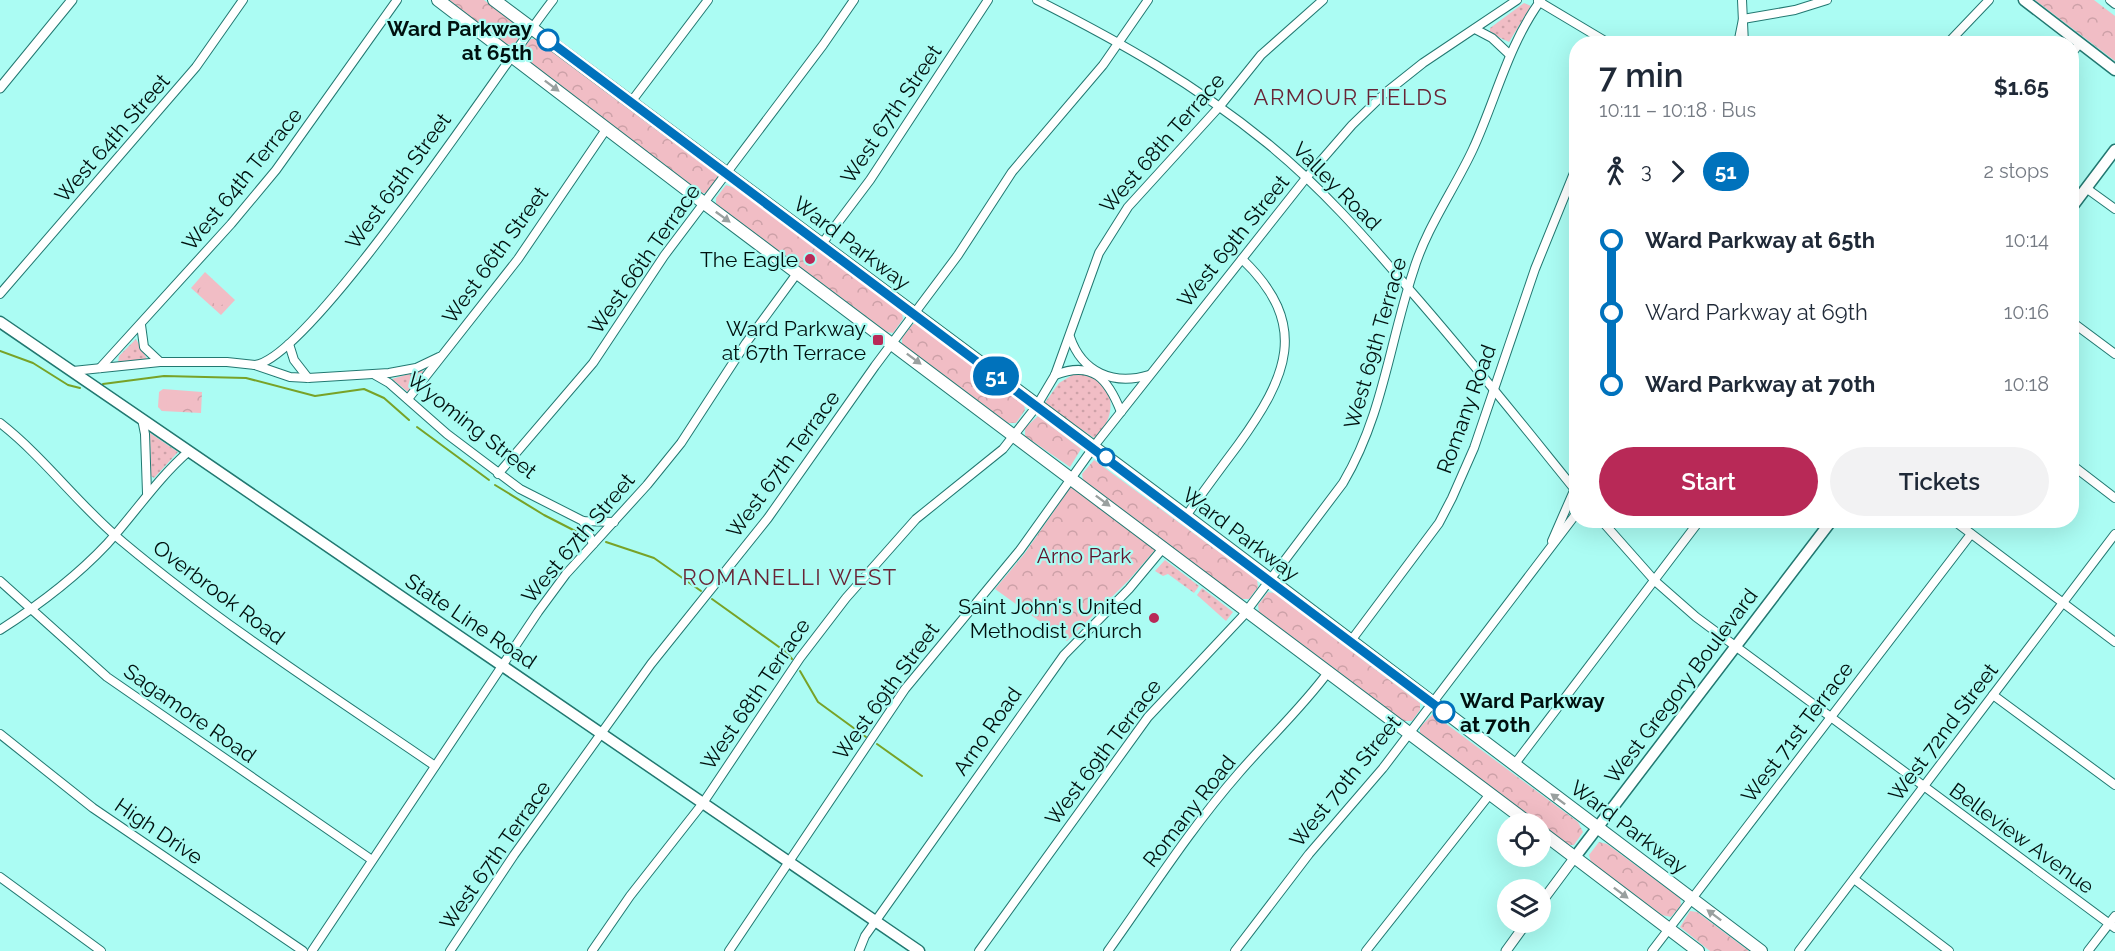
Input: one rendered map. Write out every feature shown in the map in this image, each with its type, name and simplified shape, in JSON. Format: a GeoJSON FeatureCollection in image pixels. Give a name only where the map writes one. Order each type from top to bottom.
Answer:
{"type":"FeatureCollection","features":[{"type":"Feature","properties":{"kind":"main road"},"geometry":{"type":"LineString","coordinates":[[438,0],[704,203],[1515,813]]}},
{"type":"Feature","properties":{"kind":"main road","name":"Ward Parkway"},"geometry":{"type":"LineString","coordinates":[[494,0],[1036,407],[1186,516],[1761,951]]}},
{"type":"Feature","properties":{"kind":"main road"},"geometry":{"type":"LineString","coordinates":[[2024,0],[2071,36]]}},
{"type":"Feature","properties":{"kind":"main road"},"geometry":{"type":"LineString","coordinates":[[2080,43],[2115,70]]}},
{"type":"Feature","properties":{"kind":"main road"},"geometry":{"type":"LineString","coordinates":[[2079,198],[2115,150]]}},
{"type":"Feature","properties":{"kind":"main road","name":"State Line Road"},"geometry":{"type":"LineString","coordinates":[[0,322],[920,951]]}},
{"type":"Feature","properties":{"kind":"main road","name":"West Gregory Boulevard"},"geometry":{"type":"LineString","coordinates":[[1575,857],[1826,528]]}},
{"type":"Feature","properties":{"kind":"main road"},"geometry":{"type":"LineString","coordinates":[[1551,839],[1698,951]]}},
{"type":"Feature","properties":{"kind":"street"},"geometry":{"type":"LineString","coordinates":[[0,88],[72,0]]}},
{"type":"Feature","properties":{"kind":"street","name":"West 64th Street"},"geometry":{"type":"LineString","coordinates":[[0,294],[196,67],[243,0]]}},
{"type":"Feature","properties":{"kind":"street","name":"West 64th Terrace"},"geometry":{"type":"LineString","coordinates":[[100,368],[231,224],[276,170],[326,104],[397,0]]}},
{"type":"Feature","properties":{"kind":"street","name":"West 65th Street"},"geometry":{"type":"LineString","coordinates":[[255,365],[265,364],[289,344],[394,221],[531,27],[554,0]]}},
{"type":"Feature","properties":{"kind":"street"},"geometry":{"type":"LineString","coordinates":[[631,102],[708,0]]}},
{"type":"Feature","properties":{"kind":"street","name":"West 66th Terrace"},"geometry":{"type":"LineString","coordinates":[[498,474],[593,363],[664,256],[854,0]]}},
{"type":"Feature","properties":{"kind":"street","name":"West 67th Street"},"geometry":{"type":"LineString","coordinates":[[821,245],[870,180],[988,0]]}},
{"type":"Feature","properties":{"kind":"street","name":"Valley Road"},"geometry":{"type":"LineString","coordinates":[[1037,0],[1119,41],[1220,106],[1306,178],[1343,212],[1495,388],[1569,480]]}},
{"type":"Feature","properties":{"kind":"street","name":"West 67th Terrace"},"geometry":{"type":"LineString","coordinates":[[450,951],[514,855],[651,664],[768,518],[892,343],[958,255],[1012,172],[1089,83],[1148,0]]}},
{"type":"Feature","properties":{"kind":"street","name":"West 68th Terrace"},"geometry":{"type":"LineString","coordinates":[[592,951],[630,896],[703,803],[800,658],[846,598],[916,519],[945,493],[986,465],[1015,435],[1036,407],[1055,375],[1070,337],[1088,278],[1109,233],[1128,207],[1220,106],[1261,55],[1323,0]]}},
{"type":"Feature","properties":{"kind":"street","name":"West 69th Street"},"geometry":{"type":"LineString","coordinates":[[729,951],[905,689],[1020,550],[1120,412],[1306,178],[1352,125],[1384,94],[1423,63],[1517,0]]}},
{"type":"Feature","properties":{"kind":"street"},"geometry":{"type":"LineString","coordinates":[[1742,0],[1744,36]]}},
{"type":"Feature","properties":{"kind":"street"},"geometry":{"type":"LineString","coordinates":[[1743,19],[1795,10],[1827,0]]}},
{"type":"Feature","properties":{"kind":"street"},"geometry":{"type":"LineString","coordinates":[[1955,36],[1989,0]]}},
{"type":"Feature","properties":{"kind":"street"},"geometry":{"type":"LineString","coordinates":[[2110,0],[2115,4]]}},
{"type":"Feature","properties":{"kind":"street"},"geometry":{"type":"LineString","coordinates":[[1539,1],[1597,36]]}},
{"type":"Feature","properties":{"kind":"street","name":"West 69th Terrace"},"geometry":{"type":"LineString","coordinates":[[979,951],[1148,717],[1247,610],[1342,483],[1366,439],[1385,384],[1408,287],[1431,228],[1474,145],[1509,54],[1539,1]]}},
{"type":"Feature","properties":{"kind":"street"},"geometry":{"type":"LineString","coordinates":[[1740,36],[1743,19]]}},
{"type":"Feature","properties":{"kind":"street"},"geometry":{"type":"LineString","coordinates":[[1475,29],[1492,38],[1509,54]]}},
{"type":"Feature","properties":{"kind":"street","name":"West 66th Street"},"geometry":{"type":"LineString","coordinates":[[408,399],[518,259],[607,128]]}},
{"type":"Feature","properties":{"kind":"street","name":"Romany Road"},"geometry":{"type":"LineString","coordinates":[[1350,642],[1439,523],[1474,448],[1535,269],[1569,185]]}},
{"type":"Feature","properties":{"kind":"street"},"geometry":{"type":"LineString","coordinates":[[2086,188],[2115,209]]}},
{"type":"Feature","properties":{"kind":"street"},"geometry":{"type":"LineString","coordinates":[[1186,516],[1264,409],[1275,388],[1282,364],[1285,334],[1277,302],[1269,288],[1242,260]]}},
{"type":"Feature","properties":{"kind":"street","name":"West 67th Street"},"geometry":{"type":"LineString","coordinates":[[312,951],[566,574],[615,522],[681,443],[746,343],[798,272]]}},
{"type":"Feature","properties":{"kind":"street"},"geometry":{"type":"LineString","coordinates":[[141,324],[144,347],[160,363]]}},
{"type":"Feature","properties":{"kind":"street"},"geometry":{"type":"LineString","coordinates":[[2079,327],[2115,354]]}},
{"type":"Feature","properties":{"kind":"street"},"geometry":{"type":"LineString","coordinates":[[1070,337],[1078,356],[1108,385],[1120,412]]}},
{"type":"Feature","properties":{"kind":"street"},"geometry":{"type":"LineString","coordinates":[[289,344],[294,360],[308,378]]}},
{"type":"Feature","properties":{"kind":"street","name":"Wyoming Street"},"geometry":{"type":"LineString","coordinates":[[72,371],[202,361],[255,365],[290,377],[308,378],[375,375],[416,368],[443,355]]}},
{"type":"Feature","properties":{"kind":"street"},"geometry":{"type":"LineString","coordinates":[[1055,375],[1072,370],[1095,372],[1120,380],[1149,375]]}},
{"type":"Feature","properties":{"kind":"street","name":"Wyoming Street"},"geometry":{"type":"LineString","coordinates":[[375,375],[408,399],[447,434],[498,474],[530,495],[583,521],[615,522]]}},
{"type":"Feature","properties":{"kind":"street"},"geometry":{"type":"LineString","coordinates":[[142,419],[145,434],[147,493]]}},
{"type":"Feature","properties":{"kind":"street","name":"Overbrook Road"},"geometry":{"type":"LineString","coordinates":[[0,423],[114,535],[225,622],[435,766]]}},
{"type":"Feature","properties":{"kind":"street"},"geometry":{"type":"LineString","coordinates":[[0,630],[31,610],[78,572],[114,535],[147,493],[189,452]]}},
{"type":"Feature","properties":{"kind":"street"},"geometry":{"type":"LineString","coordinates":[[2079,470],[2115,498]]}},
{"type":"Feature","properties":{"kind":"street","name":"West 70th Street"},"geometry":{"type":"LineString","coordinates":[[1549,548],[1569,504]]}},
{"type":"Feature","properties":{"kind":"street"},"geometry":{"type":"LineString","coordinates":[[583,521],[593,544]]}},
{"type":"Feature","properties":{"kind":"street","name":"West 70th Street"},"geometry":{"type":"LineString","coordinates":[[1235,951],[1309,854],[1383,768],[1408,732],[1569,523]]}},
{"type":"Feature","properties":{"kind":"street"},"geometry":{"type":"LineString","coordinates":[[1608,528],[1655,581],[1736,647]]}},
{"type":"Feature","properties":{"kind":"street"},"geometry":{"type":"LineString","coordinates":[[1514,765],[1694,528]]}},
{"type":"Feature","properties":{"kind":"street"},"geometry":{"type":"LineString","coordinates":[[1963,528],[2115,642]]}},
{"type":"Feature","properties":{"kind":"street","name":"West 71st Terrace"},"geometry":{"type":"LineString","coordinates":[[1652,951],[1971,534]]}},
{"type":"Feature","properties":{"kind":"street","name":"West 72nd Street"},"geometry":{"type":"LineString","coordinates":[[1799,951],[2115,534]]}},
{"type":"Feature","properties":{"kind":"street","name":"Arno Road"},"geometry":{"type":"LineString","coordinates":[[859,951],[875,921],[1064,655],[1129,589],[1164,547]]}},
{"type":"Feature","properties":{"kind":"street","name":"Sagamore Road"},"geometry":{"type":"LineString","coordinates":[[0,581],[86,660],[150,709],[372,860]]}},
{"type":"Feature","properties":{"kind":"street","name":"Belleview Avenue"},"geometry":{"type":"LineString","coordinates":[[1736,647],[2112,926]]}},
{"type":"Feature","properties":{"kind":"street","name":"Romany Road"},"geometry":{"type":"LineString","coordinates":[[1108,951],[1219,797],[1238,773],[1300,710],[1329,671]]}},
{"type":"Feature","properties":{"kind":"street"},"geometry":{"type":"LineString","coordinates":[[1994,695],[2115,785]]}},
{"type":"Feature","properties":{"kind":"street","name":"High Drive"},"geometry":{"type":"LineString","coordinates":[[0,734],[93,808],[303,951]]}},
{"type":"Feature","properties":{"kind":"street"},"geometry":{"type":"LineString","coordinates":[[1366,951],[1490,794]]}},
{"type":"Feature","properties":{"kind":"street","name":"West Gregory Boulevard"},"geometry":{"type":"LineString","coordinates":[[1551,889],[1575,857]]}},
{"type":"Feature","properties":{"kind":"street"},"geometry":{"type":"LineString","coordinates":[[0,877],[101,951]]}},
{"type":"Feature","properties":{"kind":"street"},"geometry":{"type":"LineString","coordinates":[[1854,879],[1949,951]]}},
{"type":"Feature","properties":{"kind":"street"},"geometry":{"type":"LineString","coordinates":[[2088,951],[2112,926],[2115,916]]}},
{"type":"Feature","properties":{"kind":"street"},"geometry":{"type":"LineString","coordinates":[[1506,951],[1519,933]]}},
{"type":"Feature","properties":{"kind":"green space"},"geometry":{"type":"Polygon","coordinates":[[[447,0],[484,0],[521,28],[522,33],[514,45],[506,44],[447,0]]]}},
{"type":"Feature","properties":{"kind":"green space"},"geometry":{"type":"Polygon","coordinates":[[[2035,0],[2094,0],[2115,16],[2115,61],[2035,0]]]}},
{"type":"Feature","properties":{"kind":"green space"},"geometry":{"type":"Polygon","coordinates":[[[1524,3],[1531,6],[1509,42],[1490,33],[1490,28],[1524,3]]]}},
{"type":"Feature","properties":{"kind":"green space"},"geometry":{"type":"Polygon","coordinates":[[[531,39],[537,39],[716,173],[718,177],[707,193],[702,193],[522,57],[521,51],[531,39]]]}},
{"type":"Feature","properties":{"kind":"green space"},"geometry":{"type":"Polygon","coordinates":[[[726,185],[735,188],[902,313],[903,319],[893,333],[887,332],[716,204],[716,198],[726,185]]]}},
{"type":"Feature","properties":{"kind":"green space"},"geometry":{"type":"Polygon","coordinates":[[[205,272],[235,300],[221,315],[191,288],[205,272]]]}},
{"type":"Feature","properties":{"kind":"green space"},"geometry":{"type":"Polygon","coordinates":[[[207,280],[228,298],[219,308],[199,290],[207,280]]]}},
{"type":"Feature","properties":{"kind":"green space"},"geometry":{"type":"Polygon","coordinates":[[[913,324],[917,324],[1024,405],[1025,410],[1016,423],[1008,423],[902,344],[902,338],[913,324]]]}},
{"type":"Feature","properties":{"kind":"green space"},"geometry":{"type":"Polygon","coordinates":[[[136,339],[147,359],[118,362],[119,356],[136,339]]]}},
{"type":"Feature","properties":{"kind":"green space"},"geometry":{"type":"Polygon","coordinates":[[[422,370],[424,374],[408,392],[392,379],[422,370]]]}},
{"type":"Feature","properties":{"kind":"green space"},"geometry":{"type":"Polygon","coordinates":[[[1074,374],[1098,381],[1110,397],[1111,407],[1108,418],[1094,438],[1044,404],[1059,383],[1074,374]]]}},
{"type":"Feature","properties":{"kind":"green space"},"geometry":{"type":"Polygon","coordinates":[[[163,389],[202,392],[201,413],[162,411],[158,407],[159,392],[163,389]]]}},
{"type":"Feature","properties":{"kind":"green space"},"geometry":{"type":"Polygon","coordinates":[[[167,393],[194,395],[193,408],[166,406],[167,393]]]}},
{"type":"Feature","properties":{"kind":"green space"},"geometry":{"type":"Polygon","coordinates":[[[1038,416],[1081,449],[1070,467],[1025,436],[1025,428],[1038,416]]]}},
{"type":"Feature","properties":{"kind":"green space"},"geometry":{"type":"Polygon","coordinates":[[[150,433],[178,452],[154,478],[151,476],[150,433]]]}},
{"type":"Feature","properties":{"kind":"green space"},"geometry":{"type":"Polygon","coordinates":[[[1094,460],[1257,580],[1258,587],[1249,599],[1241,599],[1083,480],[1082,474],[1094,460]]]}},
{"type":"Feature","properties":{"kind":"green space","name":"Arno Park"},"geometry":{"type":"Polygon","coordinates":[[[1070,488],[1075,488],[1154,547],[1154,551],[1128,581],[1067,641],[995,589],[1025,553],[1070,488]]]}},
{"type":"Feature","properties":{"kind":"green space"},"geometry":{"type":"Polygon","coordinates":[[[1165,560],[1199,586],[1194,593],[1168,574],[1163,576],[1155,571],[1165,560]]]}},
{"type":"Feature","properties":{"kind":"green space"},"geometry":{"type":"Polygon","coordinates":[[[1202,588],[1233,612],[1226,621],[1197,595],[1202,588]]]}},
{"type":"Feature","properties":{"kind":"green space"},"geometry":{"type":"Polygon","coordinates":[[[1268,592],[1274,593],[1420,703],[1420,710],[1412,721],[1404,721],[1259,612],[1258,605],[1268,592]]]}},
{"type":"Feature","properties":{"kind":"green space"},"geometry":{"type":"Polygon","coordinates":[[[1433,714],[1578,822],[1583,832],[1574,845],[1568,845],[1551,832],[1551,813],[1526,813],[1420,733],[1420,727],[1433,714]]]}},
{"type":"Feature","properties":{"kind":"green space"},"geometry":{"type":"Polygon","coordinates":[[[1599,842],[1607,844],[1680,898],[1681,905],[1671,917],[1662,915],[1591,862],[1589,855],[1599,842]]]}},
{"type":"Feature","properties":{"kind":"green space"},"geometry":{"type":"Polygon","coordinates":[[[1690,911],[1697,912],[1749,951],[1710,951],[1680,927],[1690,911]]]}},
{"type":"Feature","properties":{"kind":"waterway"},"geometry":{"type":"LineString","coordinates":[[0,351],[33,363],[68,385],[80,388]]}},
{"type":"Feature","properties":{"kind":"waterway"},"geometry":{"type":"LineString","coordinates":[[103,384],[164,376],[246,378],[315,396],[364,389],[384,398],[409,420]]}},
{"type":"Feature","properties":{"kind":"waterway"},"geometry":{"type":"LineString","coordinates":[[417,427],[489,480]]}},
{"type":"Feature","properties":{"kind":"waterway"},"geometry":{"type":"LineString","coordinates":[[495,485],[544,515],[585,536]]}},
{"type":"Feature","properties":{"kind":"waterway"},"geometry":{"type":"LineString","coordinates":[[606,542],[654,558],[701,591]]}},
{"type":"Feature","properties":{"kind":"waterway"},"geometry":{"type":"LineString","coordinates":[[712,599],[786,652],[792,659]]}},
{"type":"Feature","properties":{"kind":"waterway"},"geometry":{"type":"LineString","coordinates":[[800,671],[818,702],[866,737]]}},
{"type":"Feature","properties":{"kind":"waterway"},"geometry":{"type":"LineString","coordinates":[[877,744],[922,776]]}},
{"type":"Feature","properties":{"kind":"bus line","name":"51"},"geometry":{"type":"LineString","coordinates":[[548,40],[1042,411],[1186,516],[1444,712]]}},
{"type":"Feature","properties":{"kind":"place","name":"Ward Parkway at 65th"},"geometry":{"type":"Point","coordinates":[548,40]}},
{"type":"Feature","properties":{"kind":"place","name":"The Eagle"},"geometry":{"type":"Point","coordinates":[810,259]}},
{"type":"Feature","properties":{"kind":"place","name":"Ward Parkway at 67th Terrace"},"geometry":{"type":"Point","coordinates":[878,340]}},
{"type":"Feature","properties":{"kind":"place","name":"Saint John's United Methodist Church"},"geometry":{"type":"Point","coordinates":[1154,618]}},
{"type":"Feature","properties":{"kind":"place","name":"Ward Parkway at 70th"},"geometry":{"type":"Point","coordinates":[1444,712]}},
{"type":"Feature","properties":{"kind":"district","name":"ARMOUR FIELDS"},"geometry":{"type":"Point","coordinates":[1351,97]}},
{"type":"Feature","properties":{"kind":"district","name":"ROMANELLI WEST"},"geometry":{"type":"Point","coordinates":[790,577]}}]}
